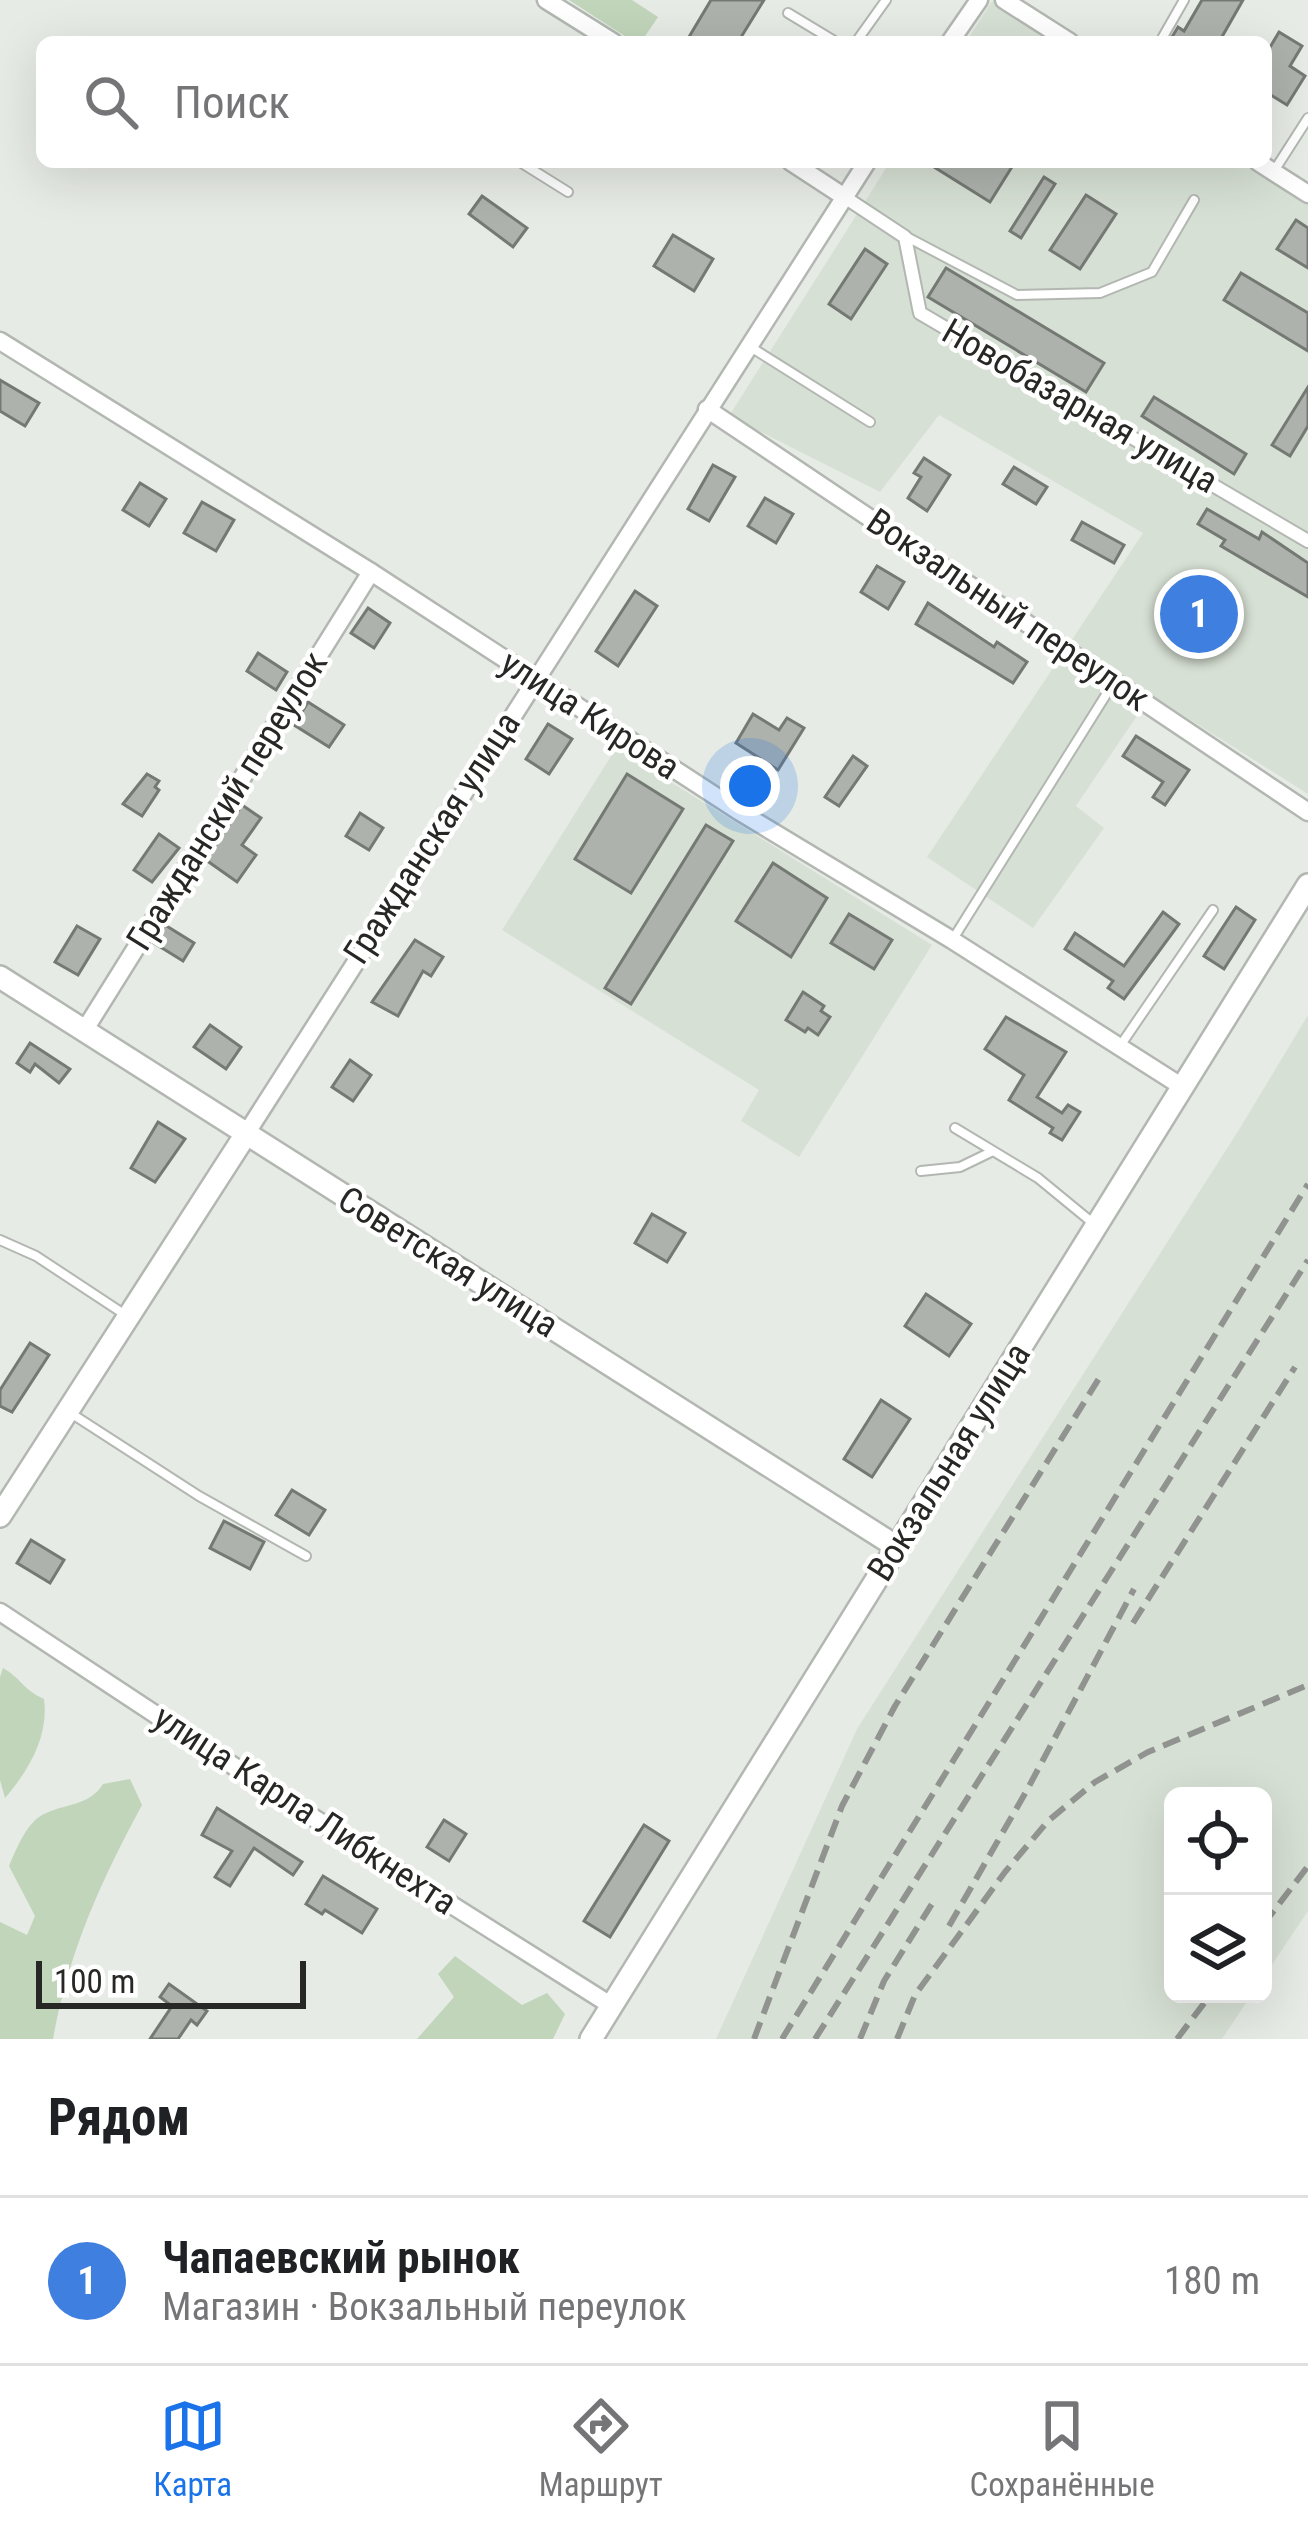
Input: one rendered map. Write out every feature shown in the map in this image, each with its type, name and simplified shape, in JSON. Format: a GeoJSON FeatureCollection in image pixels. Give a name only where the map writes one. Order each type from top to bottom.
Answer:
{"type":"FeatureCollection","features":[{"type":"Feature","properties":{"kind":"street"},"geometry":{"type":"LineString","coordinates":[[546,0],[598,36]]}},
{"type":"Feature","properties":{"kind":"street"},"geometry":{"type":"LineString","coordinates":[[954,36],[979,0]]}},
{"type":"Feature","properties":{"kind":"street"},"geometry":{"type":"LineString","coordinates":[[1004,0],[1061,36]]}},
{"type":"Feature","properties":{"kind":"street"},"geometry":{"type":"LineString","coordinates":[[800,168],[905,237]]}},
{"type":"Feature","properties":{"kind":"street","name":"Гражданская улица"},"geometry":{"type":"LineString","coordinates":[[0,1516],[863,168]]}},
{"type":"Feature","properties":{"kind":"street"},"geometry":{"type":"LineString","coordinates":[[1268,168],[1308,194]]}},
{"type":"Feature","properties":{"kind":"street","name":"Новобазарная улица"},"geometry":{"type":"LineString","coordinates":[[905,237],[920,313],[1308,541]]}},
{"type":"Feature","properties":{"kind":"street","name":"улица Кирова"},"geometry":{"type":"LineString","coordinates":[[0,341],[1181,1086]]}},
{"type":"Feature","properties":{"kind":"street","name":"Вокзальный переулок"},"geometry":{"type":"LineString","coordinates":[[707,409],[1308,812]]}},
{"type":"Feature","properties":{"kind":"street","name":"Гражданский переулок"},"geometry":{"type":"LineString","coordinates":[[84,1031],[371,572]]}},
{"type":"Feature","properties":{"kind":"street","name":"Вокзальная улица"},"geometry":{"type":"LineString","coordinates":[[591,2039],[1308,885]]}},
{"type":"Feature","properties":{"kind":"street","name":"Советская улица"},"geometry":{"type":"LineString","coordinates":[[0,977],[897,1547]]}},
{"type":"Feature","properties":{"kind":"street","name":"улица Карла Либкнехта"},"geometry":{"type":"LineString","coordinates":[[0,1612],[611,2006]]}},
{"type":"Feature","properties":{"kind":"lane"},"geometry":{"type":"LineString","coordinates":[[860,36],[886,0]]}},
{"type":"Feature","properties":{"kind":"lane"},"geometry":{"type":"LineString","coordinates":[[1163,36],[1184,0]]}},
{"type":"Feature","properties":{"kind":"lane"},"geometry":{"type":"LineString","coordinates":[[788,13],[826,36]]}},
{"type":"Feature","properties":{"kind":"lane"},"geometry":{"type":"LineString","coordinates":[[1272,160],[1308,118]]}},
{"type":"Feature","properties":{"kind":"lane"},"geometry":{"type":"LineString","coordinates":[[530,168],[568,192]]}},
{"type":"Feature","properties":{"kind":"lane"},"geometry":{"type":"LineString","coordinates":[[905,237],[1017,296],[1100,293],[1152,272],[1194,200]]}},
{"type":"Feature","properties":{"kind":"lane"},"geometry":{"type":"LineString","coordinates":[[748,345],[870,422]]}},
{"type":"Feature","properties":{"kind":"lane"},"geometry":{"type":"LineString","coordinates":[[952,940],[1114,682]]}},
{"type":"Feature","properties":{"kind":"lane"},"geometry":{"type":"LineString","coordinates":[[1119,1047],[1213,910]]}},
{"type":"Feature","properties":{"kind":"lane"},"geometry":{"type":"LineString","coordinates":[[955,1128],[1038,1178],[1095,1225]]}},
{"type":"Feature","properties":{"kind":"lane"},"geometry":{"type":"LineString","coordinates":[[921,1171],[960,1167],[993,1151]]}},
{"type":"Feature","properties":{"kind":"lane"},"geometry":{"type":"LineString","coordinates":[[0,1240],[36,1256],[129,1317]]}},
{"type":"Feature","properties":{"kind":"lane"},"geometry":{"type":"LineString","coordinates":[[68,1411],[199,1496],[306,1556]]}},
{"type":"Feature","properties":{"kind":"shaded area"},"geometry":{"type":"Polygon","coordinates":[[[992,1],[1047,36],[970,36],[992,1]]]}},
{"type":"Feature","properties":{"kind":"shaded area"},"geometry":{"type":"Polygon","coordinates":[[[886,168],[1254,168],[1308,202],[1308,794],[1151,695],[1076,806],[1104,828],[1033,928],[927,857],[1143,533],[939,415],[880,492],[729,416],[886,168]]]}},
{"type":"Feature","properties":{"kind":"shaded area"},"geometry":{"type":"Polygon","coordinates":[[[616,748],[932,945],[799,1157],[741,1121],[759,1090],[502,930],[616,748]]]}},
{"type":"Feature","properties":{"kind":"shaded area"},"geometry":{"type":"Polygon","coordinates":[[[1308,1015],[1308,1911],[1272,1965],[1272,1787],[1164,1787],[1164,2003],[1246,2003],[1222,2039],[716,2039],[857,1729],[1308,1015]]]}},
{"type":"Feature","properties":{"kind":"green space"},"geometry":{"type":"Polygon","coordinates":[[[569,0],[632,0],[658,17],[645,36],[625,36],[569,0]]]}},
{"type":"Feature","properties":{"kind":"green space"},"geometry":{"type":"Polygon","coordinates":[[[3,1668],[44,1699],[45,1713],[35,1752],[5,1798],[0,1780],[3,1668]]]}},
{"type":"Feature","properties":{"kind":"green space"},"geometry":{"type":"Polygon","coordinates":[[[130,1779],[142,1805],[88,1918],[53,2039],[0,2039],[0,1922],[27,1935],[35,1916],[9,1866],[18,1845],[42,1815],[83,1801],[103,1784],[130,1779]]]}},
{"type":"Feature","properties":{"kind":"green space"},"geometry":{"type":"Polygon","coordinates":[[[455,1956],[522,2005],[547,1993],[565,2014],[553,2039],[417,2039],[454,1997],[438,1974],[455,1956]]]}},
{"type":"Feature","properties":{"kind":"building"},"geometry":{"type":"Polygon","coordinates":[[[711,0],[764,0],[742,36],[690,36],[711,0]]]}},
{"type":"Feature","properties":{"kind":"building"},"geometry":{"type":"Polygon","coordinates":[[[1202,0],[1243,0],[1222,36],[1173,36],[1178,27],[1184,31],[1202,0]]]}},
{"type":"Feature","properties":{"kind":"building"},"geometry":{"type":"Polygon","coordinates":[[[1279,32],[1302,46],[1290,66],[1305,76],[1287,105],[1272,96],[1272,44],[1279,32]]]}},
{"type":"Feature","properties":{"kind":"building"},"geometry":{"type":"Polygon","coordinates":[[[936,168],[1011,168],[990,202],[936,168]]]}},
{"type":"Feature","properties":{"kind":"building"},"geometry":{"type":"Polygon","coordinates":[[[1044,177],[1055,184],[1021,238],[1010,231],[1044,177]]]}},
{"type":"Feature","properties":{"kind":"building"},"geometry":{"type":"Polygon","coordinates":[[[1086,195],[1116,214],[1080,269],[1050,250],[1086,195]]]}},
{"type":"Feature","properties":{"kind":"building"},"geometry":{"type":"Polygon","coordinates":[[[482,196],[527,228],[513,247],[469,214],[482,196]]]}},
{"type":"Feature","properties":{"kind":"building"},"geometry":{"type":"Polygon","coordinates":[[[1296,220],[1308,228],[1308,268],[1277,249],[1296,220]]]}},
{"type":"Feature","properties":{"kind":"building"},"geometry":{"type":"Polygon","coordinates":[[[673,235],[713,259],[694,291],[654,266],[673,235]]]}},
{"type":"Feature","properties":{"kind":"building"},"geometry":{"type":"Polygon","coordinates":[[[865,249],[887,264],[851,319],[829,304],[865,249]]]}},
{"type":"Feature","properties":{"kind":"building"},"geometry":{"type":"Polygon","coordinates":[[[946,268],[1104,363],[1086,392],[928,297],[946,268]]]}},
{"type":"Feature","properties":{"kind":"building"},"geometry":{"type":"Polygon","coordinates":[[[1241,273],[1308,313],[1308,351],[1224,300],[1241,273]]]}},
{"type":"Feature","properties":{"kind":"building"},"geometry":{"type":"Polygon","coordinates":[[[0,380],[39,403],[25,426],[0,411],[0,380]]]}},
{"type":"Feature","properties":{"kind":"building"},"geometry":{"type":"Polygon","coordinates":[[[1308,387],[1308,426],[1290,456],[1272,445],[1308,387]]]}},
{"type":"Feature","properties":{"kind":"building"},"geometry":{"type":"Polygon","coordinates":[[[1154,397],[1246,454],[1234,474],[1142,416],[1154,397]]]}},
{"type":"Feature","properties":{"kind":"building"},"geometry":{"type":"Polygon","coordinates":[[[924,458],[950,475],[927,511],[908,498],[921,477],[914,473],[924,458]]]}},
{"type":"Feature","properties":{"kind":"building"},"geometry":{"type":"Polygon","coordinates":[[[713,465],[735,477],[709,521],[688,509],[713,465]]]}},
{"type":"Feature","properties":{"kind":"building"},"geometry":{"type":"Polygon","coordinates":[[[1014,467],[1047,487],[1036,504],[1003,484],[1014,467]]]}},
{"type":"Feature","properties":{"kind":"building"},"geometry":{"type":"Polygon","coordinates":[[[140,483],[166,499],[149,526],[123,510],[140,483]]]}},
{"type":"Feature","properties":{"kind":"building"},"geometry":{"type":"Polygon","coordinates":[[[765,498],[793,514],[776,543],[748,526],[765,498]]]}},
{"type":"Feature","properties":{"kind":"building"},"geometry":{"type":"Polygon","coordinates":[[[202,502],[234,520],[216,551],[184,533],[202,502]]]}},
{"type":"Feature","properties":{"kind":"building"},"geometry":{"type":"Polygon","coordinates":[[[1207,509],[1259,539],[1262,532],[1308,563],[1308,597],[1221,546],[1225,540],[1198,524],[1207,509]]]}},
{"type":"Feature","properties":{"kind":"building"},"geometry":{"type":"Polygon","coordinates":[[[1082,522],[1124,545],[1114,563],[1072,540],[1082,522]]]}},
{"type":"Feature","properties":{"kind":"building"},"geometry":{"type":"Polygon","coordinates":[[[877,566],[904,582],[888,609],[861,592],[877,566]]]}},
{"type":"Feature","properties":{"kind":"building"},"geometry":{"type":"Polygon","coordinates":[[[635,591],[657,606],[618,666],[596,651],[635,591]]]}},
{"type":"Feature","properties":{"kind":"building"},"geometry":{"type":"Polygon","coordinates":[[[928,603],[994,647],[997,642],[1027,662],[1013,683],[916,624],[928,603]]]}},
{"type":"Feature","properties":{"kind":"building"},"geometry":{"type":"Polygon","coordinates":[[[368,608],[390,623],[374,648],[351,633],[368,608]]]}},
{"type":"Feature","properties":{"kind":"building"},"geometry":{"type":"Polygon","coordinates":[[[258,653],[287,672],[276,690],[247,671],[258,653]]]}},
{"type":"Feature","properties":{"kind":"building"},"geometry":{"type":"Polygon","coordinates":[[[308,702],[344,725],[329,747],[294,725],[308,702]]]}},
{"type":"Feature","properties":{"kind":"building"},"geometry":{"type":"Polygon","coordinates":[[[753,714],[779,730],[787,718],[804,728],[778,770],[736,743],[753,714]]]}},
{"type":"Feature","properties":{"kind":"building"},"geometry":{"type":"Polygon","coordinates":[[[548,724],[572,739],[549,774],[526,759],[548,724]]]}},
{"type":"Feature","properties":{"kind":"building"},"geometry":{"type":"Polygon","coordinates":[[[1136,736],[1189,770],[1165,805],[1153,797],[1163,782],[1123,756],[1136,736]]]}},
{"type":"Feature","properties":{"kind":"building"},"geometry":{"type":"Polygon","coordinates":[[[853,756],[867,766],[839,806],[825,797],[853,756]]]}},
{"type":"Feature","properties":{"kind":"building"},"geometry":{"type":"Polygon","coordinates":[[[147,774],[159,781],[155,787],[159,790],[142,816],[123,804],[147,774]]]}},
{"type":"Feature","properties":{"kind":"building"},"geometry":{"type":"Polygon","coordinates":[[[627,774],[683,809],[631,893],[575,859],[627,774]]]}},
{"type":"Feature","properties":{"kind":"building"},"geometry":{"type":"Polygon","coordinates":[[[242,805],[261,818],[242,845],[256,855],[237,882],[206,860],[242,805]]]}},
{"type":"Feature","properties":{"kind":"building"},"geometry":{"type":"Polygon","coordinates":[[[360,813],[383,828],[369,850],[346,836],[360,813]]]}},
{"type":"Feature","properties":{"kind":"building"},"geometry":{"type":"Polygon","coordinates":[[[706,825],[733,841],[631,1004],[605,988],[706,825]]]}},
{"type":"Feature","properties":{"kind":"building"},"geometry":{"type":"Polygon","coordinates":[[[159,834],[179,848],[152,882],[134,870],[159,834]]]}},
{"type":"Feature","properties":{"kind":"building"},"geometry":{"type":"Polygon","coordinates":[[[773,863],[827,898],[791,957],[736,921],[773,863]]]}},
{"type":"Feature","properties":{"kind":"building"},"geometry":{"type":"Polygon","coordinates":[[[1236,907],[1255,920],[1224,969],[1204,956],[1236,907]]]}},
{"type":"Feature","properties":{"kind":"building"},"geometry":{"type":"Polygon","coordinates":[[[1163,912],[1179,924],[1124,999],[1108,988],[1113,981],[1065,949],[1075,933],[1124,966],[1163,912]]]}},
{"type":"Feature","properties":{"kind":"building"},"geometry":{"type":"Polygon","coordinates":[[[849,914],[892,940],[874,969],[831,943],[849,914]]]}},
{"type":"Feature","properties":{"kind":"building"},"geometry":{"type":"Polygon","coordinates":[[[165,925],[194,943],[183,961],[154,943],[165,925]]]}},
{"type":"Feature","properties":{"kind":"building"},"geometry":{"type":"Polygon","coordinates":[[[77,926],[100,939],[78,975],[55,962],[77,926]]]}},
{"type":"Feature","properties":{"kind":"building"},"geometry":{"type":"Polygon","coordinates":[[[415,940],[443,957],[431,976],[423,971],[398,1016],[372,1002],[415,940]]]}},
{"type":"Feature","properties":{"kind":"building"},"geometry":{"type":"Polygon","coordinates":[[[803,992],[824,1006],[821,1011],[830,1017],[818,1035],[786,1020],[803,992]]]}},
{"type":"Feature","properties":{"kind":"building"},"geometry":{"type":"Polygon","coordinates":[[[1006,1017],[1066,1052],[1037,1097],[1062,1113],[1068,1105],[1080,1112],[1062,1140],[1050,1133],[1053,1128],[1009,1100],[1024,1075],[985,1049],[1006,1017]]]}},
{"type":"Feature","properties":{"kind":"building"},"geometry":{"type":"Polygon","coordinates":[[[210,1025],[241,1047],[226,1069],[194,1047],[210,1025]]]}},
{"type":"Feature","properties":{"kind":"building"},"geometry":{"type":"Polygon","coordinates":[[[30,1043],[70,1069],[59,1083],[35,1064],[30,1072],[17,1063],[30,1043]]]}},
{"type":"Feature","properties":{"kind":"building"},"geometry":{"type":"Polygon","coordinates":[[[350,1060],[371,1075],[353,1101],[332,1087],[350,1060]]]}},
{"type":"Feature","properties":{"kind":"building"},"geometry":{"type":"Polygon","coordinates":[[[158,1122],[185,1139],[155,1182],[131,1168],[158,1122]]]}},
{"type":"Feature","properties":{"kind":"building"},"geometry":{"type":"Polygon","coordinates":[[[652,1214],[685,1233],[667,1262],[635,1243],[652,1214]]]}},
{"type":"Feature","properties":{"kind":"building"},"geometry":{"type":"Polygon","coordinates":[[[926,1294],[971,1324],[949,1356],[905,1326],[926,1294]]]}},
{"type":"Feature","properties":{"kind":"building"},"geometry":{"type":"Polygon","coordinates":[[[30,1343],[49,1355],[12,1412],[0,1406],[0,1390],[30,1343]]]}},
{"type":"Feature","properties":{"kind":"building"},"geometry":{"type":"Polygon","coordinates":[[[881,1400],[910,1419],[872,1477],[844,1459],[881,1400]]]}},
{"type":"Feature","properties":{"kind":"building"},"geometry":{"type":"Polygon","coordinates":[[[292,1490],[325,1510],[309,1535],[276,1515],[292,1490]]]}},
{"type":"Feature","properties":{"kind":"building"},"geometry":{"type":"Polygon","coordinates":[[[224,1521],[264,1542],[250,1569],[210,1548],[224,1521]]]}},
{"type":"Feature","properties":{"kind":"building"},"geometry":{"type":"Polygon","coordinates":[[[31,1540],[64,1560],[50,1583],[17,1563],[31,1540]]]}},
{"type":"Feature","properties":{"kind":"building"},"geometry":{"type":"Polygon","coordinates":[[[217,1808],[302,1862],[293,1875],[254,1848],[230,1886],[215,1877],[232,1851],[202,1835],[217,1808]]]}},
{"type":"Feature","properties":{"kind":"building"},"geometry":{"type":"Polygon","coordinates":[[[444,1820],[466,1834],[449,1861],[427,1847],[444,1820]]]}},
{"type":"Feature","properties":{"kind":"building"},"geometry":{"type":"Polygon","coordinates":[[[644,1825],[669,1841],[610,1937],[584,1921],[644,1825]]]}},
{"type":"Feature","properties":{"kind":"building"},"geometry":{"type":"Polygon","coordinates":[[[323,1876],[377,1909],[362,1933],[306,1904],[323,1876]]]}},
{"type":"Feature","properties":{"kind":"building"},"geometry":{"type":"Polygon","coordinates":[[[169,1984],[207,2011],[197,2025],[191,2020],[178,2039],[150,2039],[172,2006],[160,1997],[169,1984]]]}},
{"type":"Feature","properties":{"kind":"railway"},"geometry":{"type":"LineString","coordinates":[[782,2039],[1308,1184]]}},
{"type":"Feature","properties":{"kind":"railway"},"geometry":{"type":"LineString","coordinates":[[815,2039],[1308,1260]]}},
{"type":"Feature","properties":{"kind":"railway"},"geometry":{"type":"LineString","coordinates":[[1133,1623],[1295,1367]]}},
{"type":"Feature","properties":{"kind":"railway"},"geometry":{"type":"LineString","coordinates":[[754,2039],[842,1806],[895,1706],[1103,1372]]}},
{"type":"Feature","properties":{"kind":"railway"},"geometry":{"type":"LineString","coordinates":[[949,1926],[1134,1589]]}},
{"type":"Feature","properties":{"kind":"railway"},"geometry":{"type":"LineString","coordinates":[[897,2039],[915,1995],[1048,1821],[1095,1782],[1148,1752],[1308,1685]]}},
{"type":"Feature","properties":{"kind":"railway"},"geometry":{"type":"LineString","coordinates":[[1272,1913],[1308,1866]]}},
{"type":"Feature","properties":{"kind":"railway"},"geometry":{"type":"LineString","coordinates":[[860,2039],[884,1981],[935,1899]]}},
{"type":"Feature","properties":{"kind":"railway"},"geometry":{"type":"LineString","coordinates":[[1177,2039],[1204,2003]]}},
{"type":"Feature","properties":{"kind":"place","name":"Чапаевский рынок"},"geometry":{"type":"Point","coordinates":[1199,614]}}]}
